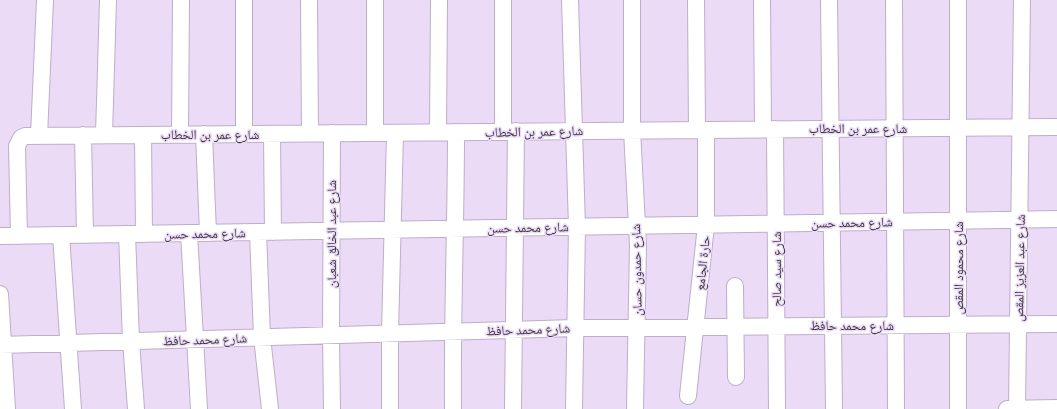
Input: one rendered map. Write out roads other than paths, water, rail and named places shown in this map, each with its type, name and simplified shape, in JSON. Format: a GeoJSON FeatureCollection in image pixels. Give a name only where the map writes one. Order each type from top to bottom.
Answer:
{"type":"FeatureCollection","features":[{"type":"Feature","properties":{"kind":"street"},"geometry":{"type":"LineString","coordinates":[[39,136],[45,0]]}},
{"type":"Feature","properties":{"kind":"street"},"geometry":{"type":"LineString","coordinates":[[104,135],[108,0]]}},
{"type":"Feature","properties":{"kind":"street"},"geometry":{"type":"LineString","coordinates":[[180,134],[181,0]]}},
{"type":"Feature","properties":{"kind":"street"},"geometry":{"type":"LineString","coordinates":[[244,0],[244,134]]}},
{"type":"Feature","properties":{"kind":"street"},"geometry":{"type":"LineString","coordinates":[[309,0],[310,133]]}},
{"type":"Feature","properties":{"kind":"street"},"geometry":{"type":"LineString","coordinates":[[375,0],[375,132]]}},
{"type":"Feature","properties":{"kind":"street"},"geometry":{"type":"LineString","coordinates":[[438,0],[438,132]]}},
{"type":"Feature","properties":{"kind":"street"},"geometry":{"type":"LineString","coordinates":[[503,0],[516,228],[513,330],[513,409]]}},
{"type":"Feature","properties":{"kind":"street"},"geometry":{"type":"LineString","coordinates":[[570,0],[577,227],[574,409]]}},
{"type":"Feature","properties":{"kind":"street","name":"شارع حمدون حسان"},"geometry":{"type":"LineString","coordinates":[[632,0],[632,130],[638,245],[635,409]]}},
{"type":"Feature","properties":{"kind":"street","name":"حارة الجامع"},"geometry":{"type":"LineString","coordinates":[[688,396],[706,225],[696,0]]}},
{"type":"Feature","properties":{"kind":"street","name":"شارع سيد صالح"},"geometry":{"type":"LineString","coordinates":[[762,0],[776,224],[777,409]]}},
{"type":"Feature","properties":{"kind":"street"},"geometry":{"type":"LineString","coordinates":[[829,0],[832,128],[834,409]]}},
{"type":"Feature","properties":{"kind":"street"},"geometry":{"type":"LineString","coordinates":[[894,0],[896,409]]}},
{"type":"Feature","properties":{"kind":"street","name":"شارع محمود المقص"},"geometry":{"type":"LineString","coordinates":[[958,0],[958,409]]}},
{"type":"Feature","properties":{"kind":"street","name":"شارع عبد العزيز المقص"},"geometry":{"type":"LineString","coordinates":[[1017,409],[1022,127],[1022,0]]}},
{"type":"Feature","properties":{"kind":"street","name":"شارع عمر بن الخطاب"},"geometry":{"type":"LineString","coordinates":[[19,236],[17,146],[21,138],[26,136],[574,130],[1057,127]]}},
{"type":"Feature","properties":{"kind":"street"},"geometry":{"type":"LineString","coordinates":[[390,409],[390,333],[395,132]]}},
{"type":"Feature","properties":{"kind":"street"},"geometry":{"type":"LineString","coordinates":[[453,409],[452,331],[456,228],[456,132]]}},
{"type":"Feature","properties":{"kind":"street","name":"شارع عبد الخالق شعبان"},"geometry":{"type":"LineString","coordinates":[[332,133],[332,409]]}},
{"type":"Feature","properties":{"kind":"street"},"geometry":{"type":"LineString","coordinates":[[204,134],[208,233]]}},
{"type":"Feature","properties":{"kind":"street"},"geometry":{"type":"LineString","coordinates":[[270,409],[262,337],[265,232],[272,134]]}},
{"type":"Feature","properties":{"kind":"street"},"geometry":{"type":"LineString","coordinates":[[83,135],[85,235]]}},
{"type":"Feature","properties":{"kind":"street"},"geometry":{"type":"LineString","coordinates":[[143,135],[144,234]]}},
{"type":"Feature","properties":{"kind":"street","name":"شارع محمد حسن"},"geometry":{"type":"LineString","coordinates":[[0,236],[1057,219]]}},
{"type":"Feature","properties":{"kind":"street"},"geometry":{"type":"LineString","coordinates":[[189,233],[193,339],[199,409]]}},
{"type":"Feature","properties":{"kind":"street"},"geometry":{"type":"LineString","coordinates":[[127,234],[131,341],[136,409]]}},
{"type":"Feature","properties":{"kind":"street"},"geometry":{"type":"LineString","coordinates":[[60,235],[73,409]]}},
{"type":"Feature","properties":{"kind":"street"},"geometry":{"type":"LineString","coordinates":[[735,286],[736,377]]}},
{"type":"Feature","properties":{"kind":"street"},"geometry":{"type":"LineString","coordinates":[[0,294],[7,409]]}},
{"type":"Feature","properties":{"kind":"street","name":"شارع محمد حافظ"},"geometry":{"type":"LineString","coordinates":[[2,345],[575,328],[1057,324]]}},
{"type":"Feature","properties":{"kind":"street"},"geometry":{"type":"LineString","coordinates":[[1007,409],[1057,408]]}}]}
